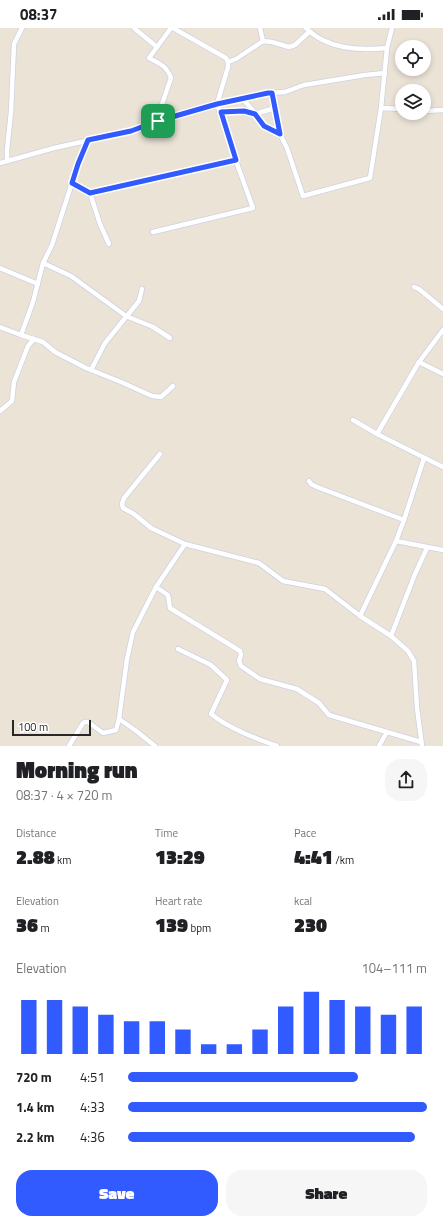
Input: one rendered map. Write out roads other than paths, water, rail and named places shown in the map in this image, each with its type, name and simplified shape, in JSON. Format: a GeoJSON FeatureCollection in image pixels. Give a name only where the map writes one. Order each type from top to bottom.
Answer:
{"type":"FeatureCollection","features":[{"type":"Feature","properties":{"kind":"street"},"geometry":{"type":"LineString","coordinates":[[7,161],[14,44],[22,28]]}},
{"type":"Feature","properties":{"kind":"street"},"geometry":{"type":"LineString","coordinates":[[134,28],[157,47]]}},
{"type":"Feature","properties":{"kind":"street"},"geometry":{"type":"LineString","coordinates":[[152,232],[252,208],[221,112],[217,104],[228,67],[228,62],[222,55],[172,28],[149,58],[164,65],[171,78],[159,113],[158,121]]}},
{"type":"Feature","properties":{"kind":"street"},"geometry":{"type":"LineString","coordinates":[[260,28],[263,41]]}},
{"type":"Feature","properties":{"kind":"street"},"geometry":{"type":"LineString","coordinates":[[272,93],[280,134],[287,148],[303,196],[370,178],[381,108],[387,48],[392,28]]}},
{"type":"Feature","properties":{"kind":"street"},"geometry":{"type":"LineString","coordinates":[[228,62],[236,59],[263,41],[288,47],[295,45],[307,30],[326,42],[336,46],[372,49],[387,48]]}},
{"type":"Feature","properties":{"kind":"street"},"geometry":{"type":"LineString","coordinates":[[0,163],[54,148],[131,131],[158,121],[217,104],[243,98],[285,92],[304,86],[357,76],[385,73]]}},
{"type":"Feature","properties":{"kind":"street"},"geometry":{"type":"LineString","coordinates":[[243,98],[264,126],[280,134]]}},
{"type":"Feature","properties":{"kind":"street"},"geometry":{"type":"LineString","coordinates":[[221,112],[244,111],[256,114],[275,108]]}},
{"type":"Feature","properties":{"kind":"street"},"geometry":{"type":"LineString","coordinates":[[381,108],[395,109]]}},
{"type":"Feature","properties":{"kind":"street"},"geometry":{"type":"LineString","coordinates":[[431,111],[443,110]]}},
{"type":"Feature","properties":{"kind":"street"},"geometry":{"type":"LineString","coordinates":[[21,335],[33,302],[43,263],[52,245],[78,164],[88,140]]}},
{"type":"Feature","properties":{"kind":"street"},"geometry":{"type":"LineString","coordinates":[[72,183],[90,193],[236,160]]}},
{"type":"Feature","properties":{"kind":"street"},"geometry":{"type":"LineString","coordinates":[[90,193],[100,224],[109,244]]}},
{"type":"Feature","properties":{"kind":"street"},"geometry":{"type":"LineString","coordinates":[[43,263],[71,276],[126,316],[153,327],[170,338]]}},
{"type":"Feature","properties":{"kind":"street"},"geometry":{"type":"LineString","coordinates":[[0,268],[38,284]]}},
{"type":"Feature","properties":{"kind":"street"},"geometry":{"type":"LineString","coordinates":[[414,287],[419,289],[443,309]]}},
{"type":"Feature","properties":{"kind":"street"},"geometry":{"type":"LineString","coordinates":[[91,370],[104,343],[139,301],[142,289]]}},
{"type":"Feature","properties":{"kind":"street"},"geometry":{"type":"LineString","coordinates":[[0,327],[43,342],[55,352],[91,370],[152,396],[161,398],[173,386]]}},
{"type":"Feature","properties":{"kind":"street"},"geometry":{"type":"LineString","coordinates":[[376,434],[419,362],[443,330]]}},
{"type":"Feature","properties":{"kind":"street"},"geometry":{"type":"LineString","coordinates":[[0,411],[12,401],[14,382],[28,346],[34,339]]}},
{"type":"Feature","properties":{"kind":"street"},"geometry":{"type":"LineString","coordinates":[[419,362],[443,374]]}},
{"type":"Feature","properties":{"kind":"street"},"geometry":{"type":"LineString","coordinates":[[353,420],[376,434],[443,467]]}},
{"type":"Feature","properties":{"kind":"street"},"geometry":{"type":"LineString","coordinates":[[156,587],[168,595],[170,608],[240,651],[242,655],[239,661],[241,666],[260,679],[297,689],[319,703],[329,715],[387,732],[421,744],[414,661],[408,651],[391,636],[360,616],[325,590],[283,581],[259,563],[185,544],[151,528],[134,514],[123,508],[122,504],[124,498],[160,454]]}},
{"type":"Feature","properties":{"kind":"street"},"geometry":{"type":"LineString","coordinates":[[360,616],[396,541],[424,458]]}},
{"type":"Feature","properties":{"kind":"street"},"geometry":{"type":"LineString","coordinates":[[309,481],[317,487],[404,520]]}},
{"type":"Feature","properties":{"kind":"street"},"geometry":{"type":"LineString","coordinates":[[396,541],[443,550]]}},
{"type":"Feature","properties":{"kind":"street"},"geometry":{"type":"LineString","coordinates":[[69,746],[85,722],[88,722],[103,733],[116,730],[119,719],[127,659],[133,632],[156,587],[185,544]]}},
{"type":"Feature","properties":{"kind":"street"},"geometry":{"type":"LineString","coordinates":[[391,636],[415,574],[427,548]]}},
{"type":"Feature","properties":{"kind":"street"},"geometry":{"type":"LineString","coordinates":[[178,649],[211,665],[227,680],[211,714],[219,720],[255,738],[277,746]]}},
{"type":"Feature","properties":{"kind":"street"},"geometry":{"type":"LineString","coordinates":[[119,719],[136,730],[155,746]]}},
{"type":"Feature","properties":{"kind":"street"},"geometry":{"type":"LineString","coordinates":[[379,746],[387,732]]}}]}
